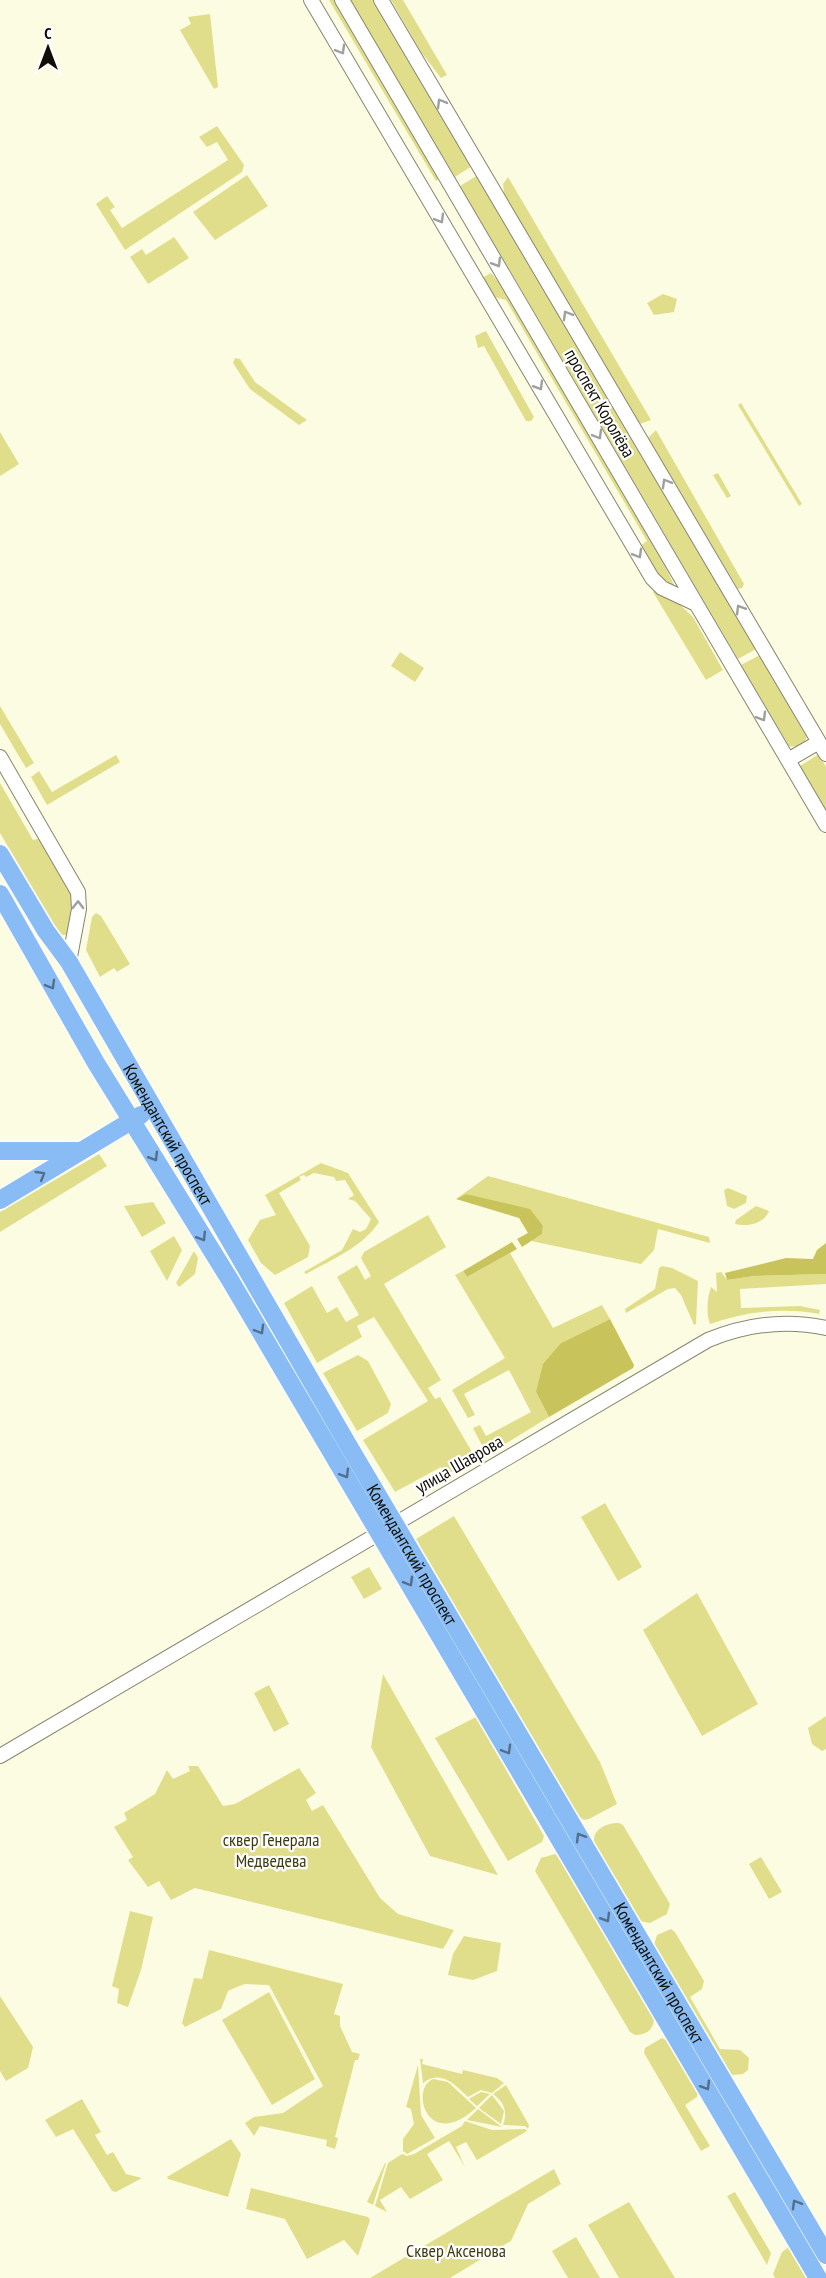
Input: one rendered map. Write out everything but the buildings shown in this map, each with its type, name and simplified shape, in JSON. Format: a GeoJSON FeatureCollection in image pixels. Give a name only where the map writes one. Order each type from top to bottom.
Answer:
{"type":"FeatureCollection","features":[{"type":"Feature","properties":{"kind":"main road","name":"Комендантский проспект"},"geometry":{"type":"LineString","coordinates":[[0,854],[46,931],[69,962],[153,1108],[387,1527],[818,2278]]}},
{"type":"Feature","properties":{"kind":"main road","name":"Комендантский проспект"},"geometry":{"type":"LineString","coordinates":[[0,894],[132,1121],[387,1527],[826,2254]]}},
{"type":"Feature","properties":{"kind":"main road"},"geometry":{"type":"LineString","coordinates":[[0,1200],[153,1108]]}},
{"type":"Feature","properties":{"kind":"main road"},"geometry":{"type":"LineString","coordinates":[[0,1151],[82,1151]]}},
{"type":"Feature","properties":{"kind":"street"},"geometry":{"type":"LineString","coordinates":[[311,0],[651,578],[662,588],[694,603]]}},
{"type":"Feature","properties":{"kind":"street","name":"проспект Королёва"},"geometry":{"type":"LineString","coordinates":[[342,0],[826,825]]}},
{"type":"Feature","properties":{"kind":"street","name":"проспект Королёва"},"geometry":{"type":"LineString","coordinates":[[381,0],[826,754]]}},
{"type":"Feature","properties":{"kind":"street"},"geometry":{"type":"LineString","coordinates":[[788,760],[819,742]]}},
{"type":"Feature","properties":{"kind":"street"},"geometry":{"type":"LineString","coordinates":[[0,757],[78,892],[79,909],[69,962]]}},
{"type":"Feature","properties":{"kind":"street","name":"улица Шаврова"},"geometry":{"type":"LineString","coordinates":[[0,1756],[708,1340],[746,1326],[787,1322],[826,1328]]}},
{"type":"Feature","properties":{"kind":"green space"},"geometry":{"type":"Polygon","coordinates":[[[329,0],[336,0],[440,178],[436,181],[329,0]]]}},
{"type":"Feature","properties":{"kind":"green space"},"geometry":{"type":"Polygon","coordinates":[[[350,0],[375,0],[472,166],[455,177],[350,0]]]}},
{"type":"Feature","properties":{"kind":"green space"},"geometry":{"type":"Polygon","coordinates":[[[391,0],[403,0],[447,75],[441,78],[421,52],[391,0]]]}},
{"type":"Feature","properties":{"kind":"green space"},"geometry":{"type":"Polygon","coordinates":[[[210,14],[218,87],[214,89],[180,30],[191,24],[188,17],[210,14]]]}},
{"type":"Feature","properties":{"kind":"green space"},"geometry":{"type":"Polygon","coordinates":[[[217,126],[244,165],[242,172],[125,250],[96,204],[107,196],[115,207],[110,210],[122,228],[228,160],[217,142],[207,147],[199,137],[217,126]]]}},
{"type":"Feature","properties":{"kind":"green space"},"geometry":{"type":"Polygon","coordinates":[[[247,175],[268,206],[215,240],[193,212],[247,175]]]}},
{"type":"Feature","properties":{"kind":"green space"},"geometry":{"type":"Polygon","coordinates":[[[478,175],[756,649],[738,659],[460,186],[478,175]]]}},
{"type":"Feature","properties":{"kind":"green space"},"geometry":{"type":"Polygon","coordinates":[[[508,177],[651,420],[640,424],[504,194],[503,184],[508,177]]]}},
{"type":"Feature","properties":{"kind":"green space"},"geometry":{"type":"Polygon","coordinates":[[[174,237],[189,258],[148,284],[130,257],[142,249],[146,255],[174,237]]]}},
{"type":"Feature","properties":{"kind":"green space"},"geometry":{"type":"Polygon","coordinates":[[[491,273],[511,297],[658,551],[675,587],[657,574],[640,546],[647,541],[506,300],[494,297],[482,278],[491,273]]]}},
{"type":"Feature","properties":{"kind":"green space"},"geometry":{"type":"Polygon","coordinates":[[[663,294],[677,299],[674,312],[654,315],[647,303],[663,294]]]}},
{"type":"Feature","properties":{"kind":"green space"},"geometry":{"type":"Polygon","coordinates":[[[486,331],[534,417],[531,421],[526,421],[484,346],[478,348],[475,336],[486,331]]]}},
{"type":"Feature","properties":{"kind":"green space"},"geometry":{"type":"Polygon","coordinates":[[[235,358],[240,359],[255,382],[307,420],[299,425],[250,389],[233,363],[235,358]]]}},
{"type":"Feature","properties":{"kind":"green space"},"geometry":{"type":"Polygon","coordinates":[[[741,403],[802,504],[799,506],[738,405],[741,403]]]}},
{"type":"Feature","properties":{"kind":"green space"},"geometry":{"type":"Polygon","coordinates":[[[656,430],[744,584],[742,588],[738,589],[648,438],[656,430]]]}},
{"type":"Feature","properties":{"kind":"green space"},"geometry":{"type":"Polygon","coordinates":[[[0,432],[19,464],[0,476],[0,432]]]}},
{"type":"Feature","properties":{"kind":"green space"},"geometry":{"type":"Polygon","coordinates":[[[718,473],[731,496],[727,498],[713,475],[718,473]]]}},
{"type":"Feature","properties":{"kind":"green space"},"geometry":{"type":"Polygon","coordinates":[[[655,590],[677,602],[693,617],[723,670],[706,680],[653,592],[655,590]]]}},
{"type":"Feature","properties":{"kind":"green space"},"geometry":{"type":"Polygon","coordinates":[[[400,652],[424,668],[415,682],[391,666],[400,652]]]}},
{"type":"Feature","properties":{"kind":"green space"},"geometry":{"type":"Polygon","coordinates":[[[760,655],[807,735],[801,745],[789,746],[741,665],[760,655]]]}},
{"type":"Feature","properties":{"kind":"green space"},"geometry":{"type":"Polygon","coordinates":[[[0,706],[34,763],[26,768],[0,724],[0,706]]]}},
{"type":"Feature","properties":{"kind":"green space"},"geometry":{"type":"Polygon","coordinates":[[[819,754],[826,767],[826,810],[800,766],[819,754]]]}},
{"type":"Feature","properties":{"kind":"green space"},"geometry":{"type":"Polygon","coordinates":[[[116,755],[120,762],[47,805],[31,777],[39,771],[52,792],[116,755]]]}},
{"type":"Feature","properties":{"kind":"green space"},"geometry":{"type":"Polygon","coordinates":[[[0,783],[33,840],[42,838],[68,884],[73,909],[67,935],[62,935],[56,928],[0,833],[0,783]]]}},
{"type":"Feature","properties":{"kind":"green space"},"geometry":{"type":"Polygon","coordinates":[[[96,913],[101,916],[130,964],[117,972],[114,968],[100,977],[86,950],[92,917],[96,913]]]}},
{"type":"Feature","properties":{"kind":"green space"},"geometry":{"type":"Polygon","coordinates":[[[99,1154],[107,1166],[0,1232],[0,1212],[99,1154]]]}},
{"type":"Feature","properties":{"kind":"green space"},"geometry":{"type":"Polygon","coordinates":[[[321,1163],[348,1173],[379,1222],[355,1246],[306,1274],[304,1272],[342,1250],[353,1229],[360,1232],[366,1229],[371,1219],[355,1201],[348,1199],[354,1195],[345,1180],[336,1181],[334,1177],[314,1173],[306,1177],[304,1175],[299,1177],[301,1180],[279,1193],[310,1246],[308,1257],[275,1275],[261,1263],[248,1240],[260,1220],[276,1215],[265,1195],[321,1163]]]}},
{"type":"Feature","properties":{"kind":"green space"},"geometry":{"type":"Polygon","coordinates":[[[488,1176],[709,1237],[710,1243],[658,1229],[654,1250],[641,1264],[531,1241],[542,1234],[543,1226],[466,1194],[456,1199],[488,1176]]]}},
{"type":"Feature","properties":{"kind":"green space"},"geometry":{"type":"Polygon","coordinates":[[[728,1188],[747,1196],[746,1203],[734,1209],[727,1206],[724,1190],[728,1188]]]}},
{"type":"Feature","properties":{"kind":"green space"},"geometry":{"type":"Polygon","coordinates":[[[153,1202],[166,1223],[142,1237],[124,1206],[153,1202]]]}},
{"type":"Feature","properties":{"kind":"green space"},"geometry":{"type":"Polygon","coordinates":[[[756,1206],[769,1211],[763,1219],[750,1225],[735,1224],[736,1220],[756,1206]]]}},
{"type":"Feature","properties":{"kind":"green space"},"geometry":{"type":"Polygon","coordinates":[[[428,1215],[446,1247],[384,1284],[441,1380],[428,1388],[435,1399],[440,1397],[472,1452],[464,1463],[451,1473],[446,1475],[441,1467],[395,1492],[363,1440],[428,1401],[374,1317],[357,1326],[362,1337],[317,1363],[284,1303],[312,1286],[327,1313],[337,1307],[346,1322],[359,1315],[337,1277],[357,1265],[365,1280],[371,1276],[361,1258],[364,1252],[428,1215]]]}},
{"type":"Feature","properties":{"kind":"green space"},"geometry":{"type":"Polygon","coordinates":[[[174,1236],[182,1250],[167,1281],[150,1251],[174,1236]]]}},
{"type":"Feature","properties":{"kind":"green space"},"geometry":{"type":"Polygon","coordinates":[[[194,1251],[198,1258],[195,1274],[179,1287],[176,1283],[194,1251]]]}},
{"type":"Feature","properties":{"kind":"green space"},"geometry":{"type":"Polygon","coordinates":[[[510,1253],[553,1328],[602,1305],[610,1319],[561,1343],[536,1392],[549,1417],[487,1455],[473,1428],[480,1425],[486,1436],[531,1412],[509,1370],[464,1394],[475,1415],[468,1418],[452,1390],[505,1358],[455,1275],[463,1271],[467,1277],[510,1253]]]}},
{"type":"Feature","properties":{"kind":"green space"},"geometry":{"type":"Polygon","coordinates":[[[662,1266],[672,1268],[698,1281],[696,1324],[694,1325],[681,1295],[675,1288],[668,1289],[626,1313],[625,1309],[655,1289],[659,1268],[662,1266]]]}},
{"type":"Feature","properties":{"kind":"green space"},"geometry":{"type":"Polygon","coordinates":[[[721,1272],[727,1280],[754,1276],[826,1274],[826,1284],[740,1289],[741,1308],[800,1306],[820,1310],[819,1314],[791,1311],[764,1312],[737,1316],[710,1324],[709,1296],[711,1287],[717,1292],[716,1273],[721,1272]]]}},
{"type":"Feature","properties":{"kind":"green space"},"geometry":{"type":"Polygon","coordinates":[[[358,1355],[368,1361],[391,1404],[388,1413],[357,1431],[323,1373],[358,1355]]]}},
{"type":"Feature","properties":{"kind":"green space"},"geometry":{"type":"Polygon","coordinates":[[[605,1503],[642,1567],[618,1581],[581,1517],[605,1503]]]}},
{"type":"Feature","properties":{"kind":"green space"},"geometry":{"type":"Polygon","coordinates":[[[454,1516],[600,1762],[617,1804],[589,1819],[584,1820],[577,1815],[416,1539],[454,1516]]]}},
{"type":"Feature","properties":{"kind":"green space"},"geometry":{"type":"Polygon","coordinates":[[[369,1567],[382,1589],[364,1599],[351,1577],[369,1567]]]}},
{"type":"Feature","properties":{"kind":"green space"},"geometry":{"type":"Polygon","coordinates":[[[697,1593],[758,1704],[702,1736],[643,1630],[697,1593]]]}},
{"type":"Feature","properties":{"kind":"green space"},"geometry":{"type":"Polygon","coordinates":[[[383,1674],[498,1875],[430,1856],[371,1747],[383,1674]]]}},
{"type":"Feature","properties":{"kind":"green space"},"geometry":{"type":"Polygon","coordinates":[[[269,1685],[289,1724],[274,1732],[254,1693],[269,1685]]]}},
{"type":"Feature","properties":{"kind":"green space"},"geometry":{"type":"Polygon","coordinates":[[[826,1716],[826,1749],[822,1751],[812,1744],[808,1728],[826,1716]]]}},
{"type":"Feature","properties":{"kind":"green space"},"geometry":{"type":"Polygon","coordinates":[[[476,1717],[544,1836],[542,1842],[508,1861],[435,1738],[476,1717]]]}},
{"type":"Feature","properties":{"kind":"green space","name":"сквер Генерала Медведева"},"geometry":{"type":"Polygon","coordinates":[[[188,1766],[198,1766],[223,1806],[235,1804],[299,1768],[316,1793],[306,1800],[312,1811],[323,1805],[380,1898],[398,1914],[454,1930],[443,1949],[195,1888],[171,1900],[159,1881],[148,1887],[128,1860],[133,1857],[114,1827],[127,1820],[124,1813],[155,1794],[167,1770],[173,1779],[190,1771],[188,1766]]]}},
{"type":"Feature","properties":{"kind":"green space"},"geometry":{"type":"Polygon","coordinates":[[[609,1824],[623,1825],[670,1904],[667,1914],[650,1923],[640,1921],[594,1842],[598,1830],[609,1824]]]}},
{"type":"Feature","properties":{"kind":"green space"},"geometry":{"type":"Polygon","coordinates":[[[555,1854],[559,1857],[654,2018],[653,2026],[646,2033],[635,2035],[630,2032],[535,1871],[541,1858],[555,1854]]]}},
{"type":"Feature","properties":{"kind":"green space"},"geometry":{"type":"Polygon","coordinates":[[[761,1857],[782,1892],[769,1899],[749,1864],[761,1857]]]}},
{"type":"Feature","properties":{"kind":"green space"},"geometry":{"type":"Polygon","coordinates":[[[130,1911],[153,1917],[141,1970],[128,2007],[117,2003],[119,1989],[112,1986],[130,1911]]]}},
{"type":"Feature","properties":{"kind":"green space"},"geometry":{"type":"Polygon","coordinates":[[[671,1929],[704,1981],[702,1989],[690,1997],[720,2049],[740,2050],[749,2058],[748,2070],[743,2074],[732,2075],[727,2071],[654,1945],[657,1935],[671,1929]]]}},
{"type":"Feature","properties":{"kind":"green space"},"geometry":{"type":"Polygon","coordinates":[[[464,1936],[501,1943],[497,1971],[473,1980],[448,1975],[453,1954],[464,1936]]]}},
{"type":"Feature","properties":{"kind":"green space"},"geometry":{"type":"Polygon","coordinates":[[[209,1950],[343,1984],[334,2014],[340,2016],[340,2026],[352,2052],[360,2054],[358,2060],[355,2060],[335,2137],[338,2138],[335,2149],[326,2146],[327,2140],[260,2126],[254,2136],[245,2123],[254,2117],[283,2113],[323,2086],[269,1985],[245,1984],[228,1991],[221,2009],[185,2027],[182,2023],[194,1978],[202,1979],[209,1950]]]}},
{"type":"Feature","properties":{"kind":"green space"},"geometry":{"type":"Polygon","coordinates":[[[269,1992],[315,2079],[272,2105],[222,2020],[269,1992]]]}},
{"type":"Feature","properties":{"kind":"green space"},"geometry":{"type":"Polygon","coordinates":[[[0,1996],[33,2047],[28,2068],[6,2081],[0,2071],[0,1996]]]}},
{"type":"Feature","properties":{"kind":"green space"},"geometry":{"type":"Polygon","coordinates":[[[662,2038],[668,2041],[698,2092],[697,2097],[685,2105],[710,2146],[701,2151],[644,2053],[645,2048],[662,2038]]]}},
{"type":"Feature","properties":{"kind":"green space"},"geometry":{"type":"Polygon","coordinates":[[[420,2059],[423,2059],[422,2064],[462,2074],[463,2070],[497,2078],[504,2083],[492,2093],[481,2090],[468,2097],[442,2078],[430,2079],[423,2083],[420,2059]]]}},
{"type":"Feature","properties":{"kind":"green space"},"geometry":{"type":"Polygon","coordinates":[[[418,2065],[421,2115],[435,2138],[407,2154],[403,2151],[403,2139],[414,2124],[411,2109],[406,2107],[418,2065]]]}},
{"type":"Feature","properties":{"kind":"green space"},"geometry":{"type":"Polygon","coordinates":[[[433,2079],[448,2082],[476,2108],[459,2120],[446,2123],[435,2121],[423,2104],[426,2085],[433,2079]]]}},
{"type":"Feature","properties":{"kind":"green space"},"geometry":{"type":"Polygon","coordinates":[[[506,2085],[529,2125],[528,2129],[525,2126],[503,2125],[504,2108],[493,2094],[506,2085]]]}},
{"type":"Feature","properties":{"kind":"green space"},"geometry":{"type":"Polygon","coordinates":[[[481,2092],[490,2094],[477,2106],[469,2099],[481,2092]]]}},
{"type":"Feature","properties":{"kind":"green space"},"geometry":{"type":"Polygon","coordinates":[[[492,2095],[504,2111],[501,2124],[479,2108],[492,2095]]]}},
{"type":"Feature","properties":{"kind":"green space"},"geometry":{"type":"Polygon","coordinates":[[[82,2099],[101,2132],[95,2135],[107,2155],[113,2152],[126,2174],[142,2178],[116,2192],[112,2191],[73,2129],[56,2137],[45,2120],[82,2099]]]}},
{"type":"Feature","properties":{"kind":"green space"},"geometry":{"type":"Polygon","coordinates":[[[478,2109],[502,2127],[467,2120],[478,2109]]]}},
{"type":"Feature","properties":{"kind":"green space"},"geometry":{"type":"Polygon","coordinates":[[[465,2121],[492,2130],[525,2129],[527,2131],[477,2160],[466,2142],[456,2147],[465,2167],[449,2141],[427,2154],[443,2180],[410,2199],[401,2187],[380,2200],[387,2212],[375,2206],[388,2163],[402,2154],[407,2156],[414,2154],[462,2126],[465,2121]]]}},
{"type":"Feature","properties":{"kind":"green space"},"geometry":{"type":"Polygon","coordinates":[[[231,2139],[241,2154],[228,2197],[168,2179],[167,2177],[231,2139]]]}},
{"type":"Feature","properties":{"kind":"green space"},"geometry":{"type":"Polygon","coordinates":[[[386,2163],[373,2205],[367,2202],[386,2163]]]}},
{"type":"Feature","properties":{"kind":"green space","name":"Сквер Аксенова"},"geometry":{"type":"Polygon","coordinates":[[[554,2169],[561,2184],[528,2204],[511,2241],[450,2278],[370,2278],[554,2169]]]}},
{"type":"Feature","properties":{"kind":"green space"},"geometry":{"type":"Polygon","coordinates":[[[251,2188],[368,2217],[370,2220],[358,2256],[344,2240],[307,2259],[285,2219],[246,2209],[251,2188]]]}},
{"type":"Feature","properties":{"kind":"green space"},"geometry":{"type":"Polygon","coordinates":[[[735,2192],[771,2253],[767,2265],[727,2196],[735,2192]]]}},
{"type":"Feature","properties":{"kind":"green space"},"geometry":{"type":"Polygon","coordinates":[[[629,2202],[675,2278],[619,2278],[588,2225],[629,2202]]]}},
{"type":"Feature","properties":{"kind":"green space"},"geometry":{"type":"Polygon","coordinates":[[[576,2237],[600,2278],[568,2278],[552,2251],[576,2237]]]}},
{"type":"Feature","properties":{"kind":"green space"},"geometry":{"type":"Polygon","coordinates":[[[789,2247],[807,2278],[775,2278],[773,2274],[782,2252],[789,2247]]]}},
{"type":"Feature","properties":{"kind":"shaded area"},"geometry":{"type":"Polygon","coordinates":[[[466,1194],[530,1209],[543,1226],[542,1234],[522,1247],[517,1239],[528,1233],[519,1218],[456,1199],[466,1194]]]}},
{"type":"Feature","properties":{"kind":"shaded area"},"geometry":{"type":"Polygon","coordinates":[[[512,1242],[517,1249],[467,1277],[463,1271],[512,1242]]]}},
{"type":"Feature","properties":{"kind":"shaded area"},"geometry":{"type":"Polygon","coordinates":[[[826,1243],[826,1274],[754,1276],[727,1280],[725,1273],[786,1258],[813,1259],[817,1250],[826,1243]]]}},
{"type":"Feature","properties":{"kind":"shaded area"},"geometry":{"type":"Polygon","coordinates":[[[610,1319],[634,1365],[633,1368],[549,1417],[536,1392],[543,1364],[561,1343],[610,1319]]]}}]}
